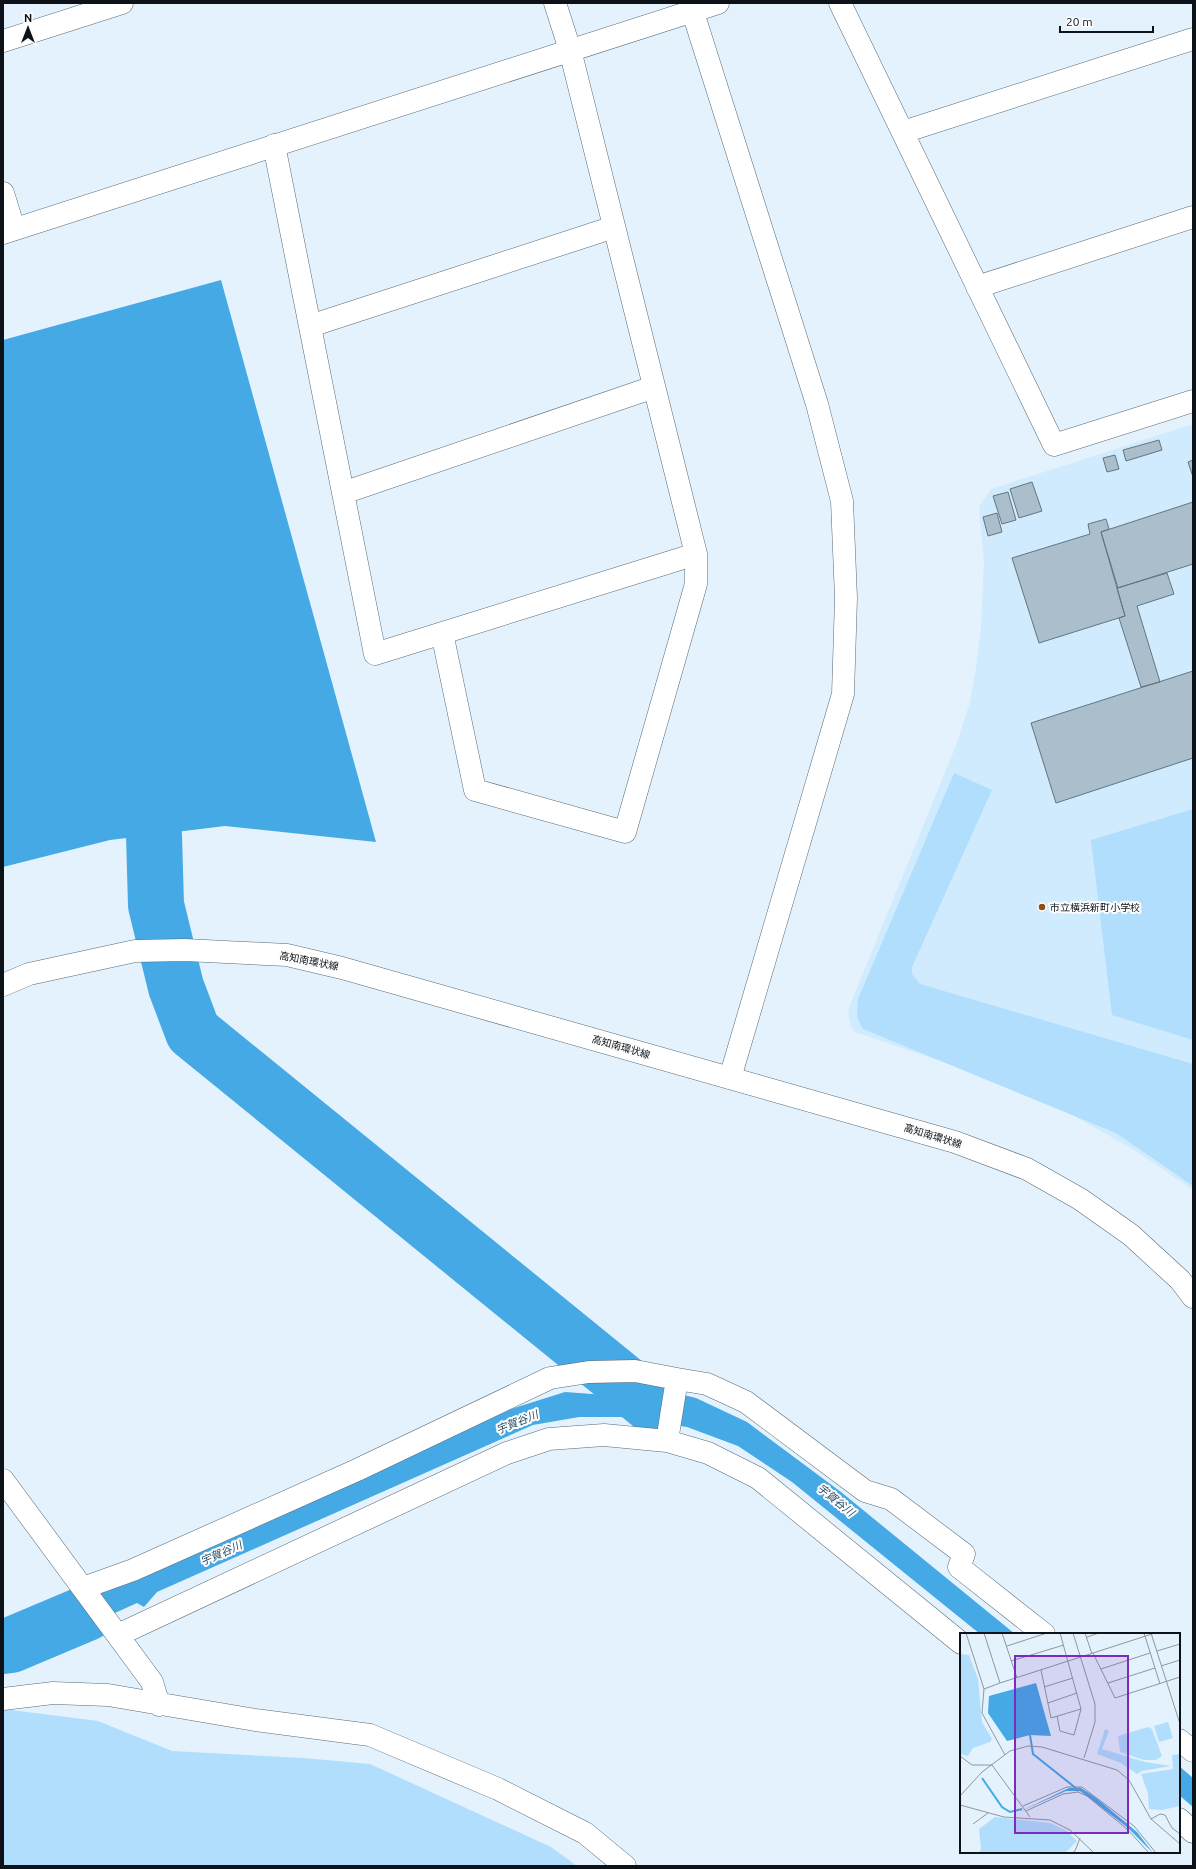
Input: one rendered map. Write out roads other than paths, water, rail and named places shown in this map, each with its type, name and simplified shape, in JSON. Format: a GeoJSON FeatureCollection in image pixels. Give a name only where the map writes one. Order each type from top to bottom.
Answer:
{"type":"FeatureCollection","features":[{"type":"Feature","properties":{"kind":"street"},"geometry":{"type":"LineString","coordinates":[[3,41],[122,3]]}},
{"type":"Feature","properties":{"kind":"street"},"geometry":{"type":"LineString","coordinates":[[442,633],[475,790],[625,832],[696,584],[696,554],[570,50],[555,3]]}},
{"type":"Feature","properties":{"kind":"street"},"geometry":{"type":"LineString","coordinates":[[3,194],[9,231],[570,50],[691,7],[718,3]]}},
{"type":"Feature","properties":{"kind":"street"},"geometry":{"type":"LineString","coordinates":[[840,3],[1054,445],[1193,401]]}},
{"type":"Feature","properties":{"kind":"street"},"geometry":{"type":"LineString","coordinates":[[691,7],[817,404],[842,501],[846,598],[843,694],[730,1078]]}},
{"type":"Feature","properties":{"kind":"street"},"geometry":{"type":"LineString","coordinates":[[903,132],[1193,39]]}},
{"type":"Feature","properties":{"kind":"street"},"geometry":{"type":"LineString","coordinates":[[274,145],[375,654],[696,554]]}},
{"type":"Feature","properties":{"kind":"street"},"geometry":{"type":"LineString","coordinates":[[977,287],[1193,217]]}},
{"type":"Feature","properties":{"kind":"street"},"geometry":{"type":"LineString","coordinates":[[310,326],[614,227]]}},
{"type":"Feature","properties":{"kind":"street"},"geometry":{"type":"LineString","coordinates":[[343,493],[654,387]]}},
{"type":"Feature","properties":{"kind":"street","name":"高知南環状線"},"geometry":{"type":"LineString","coordinates":[[3,984],[29,974],[135,951],[186,950],[287,955],[342,968],[955,1142],[1027,1169],[1080,1199],[1131,1236],[1180,1280],[1193,1297]]}},
{"type":"Feature","properties":{"kind":"street"},"geometry":{"type":"LineString","coordinates":[[87,1593],[133,1570],[357,1470],[550,1378],[589,1372],[635,1371],[676,1383],[707,1384],[746,1402],[864,1491],[891,1499],[964,1554],[959,1567],[1043,1633]]}},
{"type":"Feature","properties":{"kind":"street"},"geometry":{"type":"LineString","coordinates":[[668,1435],[676,1383]]}},
{"type":"Feature","properties":{"kind":"street"},"geometry":{"type":"LineString","coordinates":[[115,1630],[507,1453],[549,1439],[604,1435],[668,1435],[758,1478],[960,1642]]}},
{"type":"Feature","properties":{"kind":"street"},"geometry":{"type":"LineString","coordinates":[[3,1480],[152,1682],[159,1705]]}},
{"type":"Feature","properties":{"kind":"street"},"geometry":{"type":"LineString","coordinates":[[3,1699],[53,1693],[108,1695],[159,1705],[255,1720],[370,1735],[498,1789],[585,1832],[625,1866]]}},
{"type":"Feature","properties":{"kind":"street"},"geometry":{"type":"LineString","coordinates":[[1180,1741],[1193,1752]]}},
{"type":"Feature","properties":{"kind":"street"},"geometry":{"type":"LineString","coordinates":[[1180,1820],[1193,1832]]}},
{"type":"Feature","properties":{"kind":"water"},"geometry":{"type":"Polygon","coordinates":[[[221,280],[376,842],[225,826],[110,840],[3,867],[3,340],[221,280]]]}},
{"type":"Feature","properties":{"kind":"water"},"geometry":{"type":"Polygon","coordinates":[[[603,1379],[643,1379],[647,1386],[696,1398],[747,1422],[841,1492],[1014,1633],[979,1633],[792,1482],[738,1446],[687,1427],[621,1417],[579,1417],[533,1425],[157,1592],[144,1607],[137,1603],[73,1632],[16,1654],[16,1634],[125,1583],[154,1572],[511,1409],[565,1392],[606,1395],[603,1379]]]}},
{"type":"Feature","properties":{"kind":"water"},"geometry":{"type":"Polygon","coordinates":[[[1180,1767],[1193,1778],[1193,1807],[1180,1796],[1180,1767]]]}},
{"type":"Feature","properties":{"kind":"waterway"},"geometry":{"type":"LineString","coordinates":[[154,835],[156,905],[176,987],[193,1032],[654,1407]]}},
{"type":"Feature","properties":{"kind":"waterway","name":"宇賀谷川"},"geometry":{"type":"LineString","coordinates":[[3,1646],[11,1645],[87,1613]]}},
{"type":"Feature","properties":{"kind":"place","name":"市立横浜新町小学校"},"geometry":{"type":"Point","coordinates":[1042,907]}}]}
